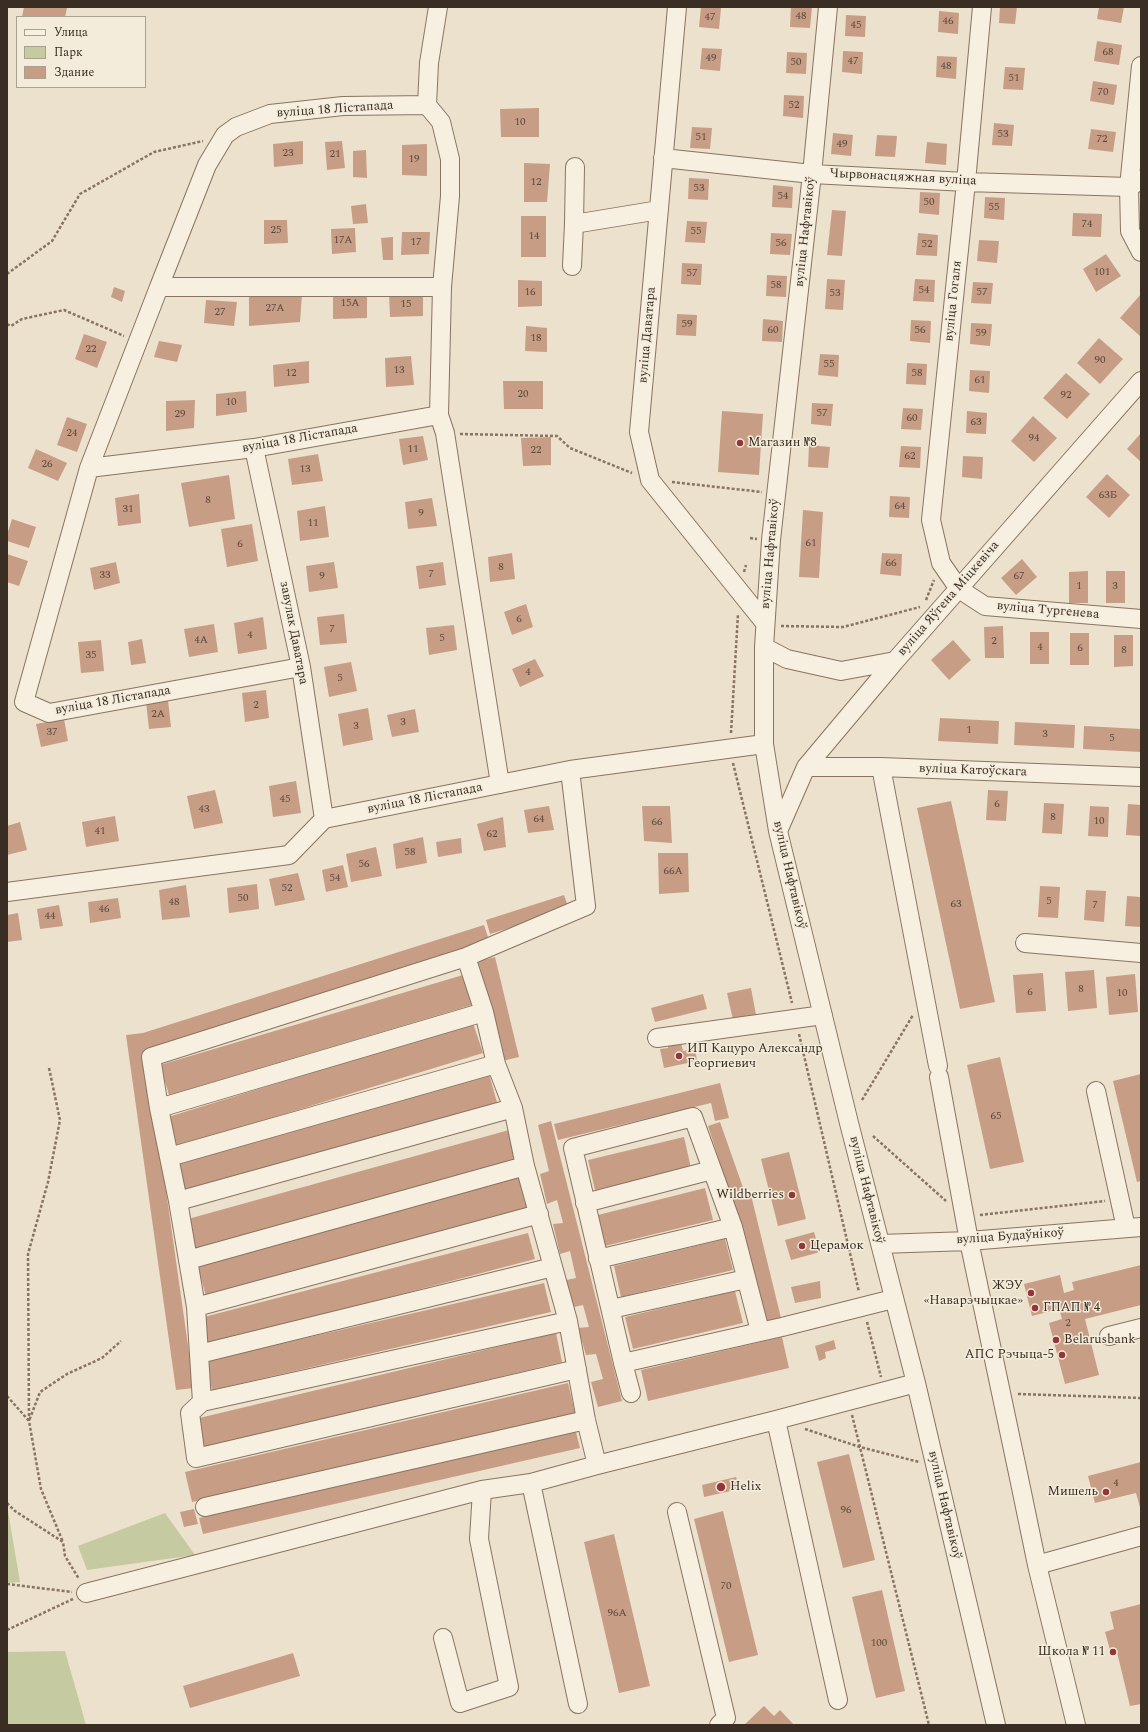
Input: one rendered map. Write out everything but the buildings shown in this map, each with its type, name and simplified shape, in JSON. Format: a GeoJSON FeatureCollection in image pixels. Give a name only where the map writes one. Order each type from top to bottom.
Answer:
{"type":"FeatureCollection","features":[{"type":"Feature","properties":{"kind":"street"},"geometry":{"type":"LineString","coordinates":[[427,105],[429,63],[438,7]]}},
{"type":"Feature","properties":{"kind":"street","name":"вуліца Даватара"},"geometry":{"type":"LineString","coordinates":[[677,7],[639,432],[650,480],[765,623]]}},
{"type":"Feature","properties":{"kind":"street","name":"вуліца Нафтавікоў"},"geometry":{"type":"LineString","coordinates":[[828,7],[812,174],[776,493],[765,623],[764,744],[778,831],[893,1299],[916,1383],[996,1725]]}},
{"type":"Feature","properties":{"kind":"street","name":"вуліца Гогаля"},"geometry":{"type":"LineString","coordinates":[[959,589],[941,563],[931,520],[966,182],[982,7]]}},
{"type":"Feature","properties":{"kind":"street"},"geometry":{"type":"LineString","coordinates":[[1141,66],[1135,183],[1130,231],[1141,252]]}},
{"type":"Feature","properties":{"kind":"street","name":"вуліца 18 Лістапада"},"geometry":{"type":"LineString","coordinates":[[301,667],[49,713],[24,702],[90,468],[207,165],[225,136],[236,127],[270,114],[343,106],[427,105],[441,122],[450,159],[450,196],[442,287],[440,415],[445,433],[500,784]]}},
{"type":"Feature","properties":{"kind":"street","name":"Чырвонасцяжная вуліца"},"geometry":{"type":"LineString","coordinates":[[663,158],[812,174],[966,182],[1135,183]]}},
{"type":"Feature","properties":{"kind":"street"},"geometry":{"type":"LineString","coordinates":[[572,266],[575,167]]}},
{"type":"Feature","properties":{"kind":"street"},"geometry":{"type":"LineString","coordinates":[[574,224],[659,210]]}},
{"type":"Feature","properties":{"kind":"street"},"geometry":{"type":"LineString","coordinates":[[159,287],[442,287]]}},
{"type":"Feature","properties":{"kind":"street","name":"вуліца Яўгена Міцкевіча"},"geometry":{"type":"LineString","coordinates":[[778,831],[806,767],[895,661],[1139,386]]}},
{"type":"Feature","properties":{"kind":"street","name":"вуліца 18 Лістапада"},"geometry":{"type":"LineString","coordinates":[[90,468],[254,448],[440,415]]}},
{"type":"Feature","properties":{"kind":"street","name":"завулак Даватара"},"geometry":{"type":"LineString","coordinates":[[254,448],[301,667],[324,820]]}},
{"type":"Feature","properties":{"kind":"street","name":"вуліца Тургенева"},"geometry":{"type":"LineString","coordinates":[[959,589],[985,606],[1141,619]]}},
{"type":"Feature","properties":{"kind":"street"},"geometry":{"type":"LineString","coordinates":[[764,647],[787,659],[841,671],[895,661]]}},
{"type":"Feature","properties":{"kind":"street","name":"вуліца 18 Лістапада"},"geometry":{"type":"LineString","coordinates":[[324,820],[570,770],[764,744]]}},
{"type":"Feature","properties":{"kind":"street","name":"вуліца Катоўскага"},"geometry":{"type":"LineString","coordinates":[[806,767],[881,767],[1141,777]]}},
{"type":"Feature","properties":{"kind":"street"},"geometry":{"type":"LineString","coordinates":[[881,767],[969,1241],[1037,1565],[1076,1725]]}},
{"type":"Feature","properties":{"kind":"street"},"geometry":{"type":"LineString","coordinates":[[202,1402],[196,1307],[178,1201],[159,1108],[151,1056],[466,957],[586,906],[570,770]]}},
{"type":"Feature","properties":{"kind":"street"},"geometry":{"type":"LineString","coordinates":[[7,892],[289,855],[324,820]]}},
{"type":"Feature","properties":{"kind":"street"},"geometry":{"type":"LineString","coordinates":[[1025,943],[1141,953]]}},
{"type":"Feature","properties":{"kind":"street"},"geometry":{"type":"LineString","coordinates":[[466,957],[484,1012],[496,1064],[513,1108],[525,1166],[568,1321],[586,1420],[597,1465]]}},
{"type":"Feature","properties":{"kind":"street"},"geometry":{"type":"LineString","coordinates":[[159,1108],[484,1012]]}},
{"type":"Feature","properties":{"kind":"street"},"geometry":{"type":"LineString","coordinates":[[657,1038],[823,1015]]}},
{"type":"Feature","properties":{"kind":"street"},"geometry":{"type":"LineString","coordinates":[[168,1157],[496,1064]]}},
{"type":"Feature","properties":{"kind":"street"},"geometry":{"type":"LineString","coordinates":[[1096,1091],[1120,1200],[1133,1228]]}},
{"type":"Feature","properties":{"kind":"street"},"geometry":{"type":"LineString","coordinates":[[178,1201],[513,1108]]}},
{"type":"Feature","properties":{"kind":"street"},"geometry":{"type":"LineString","coordinates":[[631,1393],[598,1259],[573,1148],[693,1117],[733,1227],[760,1331]]}},
{"type":"Feature","properties":{"kind":"street"},"geometry":{"type":"LineString","coordinates":[[188,1260],[525,1166]]}},
{"type":"Feature","properties":{"kind":"street"},"geometry":{"type":"LineString","coordinates":[[585,1203],[712,1170]]}},
{"type":"Feature","properties":{"kind":"street"},"geometry":{"type":"LineString","coordinates":[[196,1307],[539,1214]]}},
{"type":"Feature","properties":{"kind":"street"},"geometry":{"type":"LineString","coordinates":[[598,1259],[733,1227]]}},
{"type":"Feature","properties":{"kind":"street","name":"вуліца Будаўнікоў"},"geometry":{"type":"LineString","coordinates":[[880,1244],[969,1241],[1133,1228]]}},
{"type":"Feature","properties":{"kind":"street"},"geometry":{"type":"LineString","coordinates":[[199,1354],[553,1267]]}},
{"type":"Feature","properties":{"kind":"street"},"geometry":{"type":"LineString","coordinates":[[611,1309],[746,1278]]}},
{"type":"Feature","properties":{"kind":"street"},"geometry":{"type":"LineString","coordinates":[[623,1363],[782,1327],[893,1299]]}},
{"type":"Feature","properties":{"kind":"street"},"geometry":{"type":"LineString","coordinates":[[568,1321],[202,1402],[190,1413],[196,1458],[577,1369]]}},
{"type":"Feature","properties":{"kind":"street"},"geometry":{"type":"LineString","coordinates":[[1109,1336],[1141,1328]]}},
{"type":"Feature","properties":{"kind":"street"},"geometry":{"type":"LineString","coordinates":[[86,1593],[482,1490],[531,1483],[916,1383]]}},
{"type":"Feature","properties":{"kind":"street"},"geometry":{"type":"LineString","coordinates":[[205,1507],[586,1420]]}},
{"type":"Feature","properties":{"kind":"street"},"geometry":{"type":"LineString","coordinates":[[776,1420],[838,1700]]}},
{"type":"Feature","properties":{"kind":"street"},"geometry":{"type":"LineString","coordinates":[[531,1483],[578,1704]]}},
{"type":"Feature","properties":{"kind":"street"},"geometry":{"type":"LineString","coordinates":[[443,1638],[460,1703],[509,1687],[479,1539],[482,1490]]}},
{"type":"Feature","properties":{"kind":"street"},"geometry":{"type":"LineString","coordinates":[[677,1512],[726,1718],[719,1725]]}},
{"type":"Feature","properties":{"kind":"street"},"geometry":{"type":"LineString","coordinates":[[1037,1565],[1141,1536]]}},
{"type":"Feature","properties":{"kind":"path"},"geometry":{"type":"LineString","coordinates":[[7,274],[52,241],[80,194],[154,152],[225,136]]}},
{"type":"Feature","properties":{"kind":"path"},"geometry":{"type":"LineString","coordinates":[[7,324],[11,326],[22,319],[64,310],[138,342]]}},
{"type":"Feature","properties":{"kind":"path"},"geometry":{"type":"LineString","coordinates":[[445,433],[557,436],[570,448],[650,480],[776,493]]}},
{"type":"Feature","properties":{"kind":"path"},"geometry":{"type":"LineString","coordinates":[[738,617],[784,627],[843,627],[924,606],[941,563]]}},
{"type":"Feature","properties":{"kind":"path"},"geometry":{"type":"LineString","coordinates":[[862,1100],[924,995]]}},
{"type":"Feature","properties":{"kind":"path"},"geometry":{"type":"LineString","coordinates":[[49,1068],[60,1120],[48,1182],[28,1254],[29,1421],[41,1488],[63,1542],[66,1556],[86,1593]]}},
{"type":"Feature","properties":{"kind":"path"},"geometry":{"type":"LineString","coordinates":[[873,1136],[965,1217],[1120,1200]]}},
{"type":"Feature","properties":{"kind":"path"},"geometry":{"type":"LineString","coordinates":[[29,1421],[40,1392],[67,1374],[102,1358],[122,1341]]}},
{"type":"Feature","properties":{"kind":"path"},"geometry":{"type":"LineString","coordinates":[[1001,1393],[1141,1398]]}},
{"type":"Feature","properties":{"kind":"path"},"geometry":{"type":"LineString","coordinates":[[7,1396],[29,1421]]}},
{"type":"Feature","properties":{"kind":"path"},"geometry":{"type":"LineString","coordinates":[[848,1401],[929,1725]]}},
{"type":"Feature","properties":{"kind":"path"},"geometry":{"type":"LineString","coordinates":[[799,1428],[860,1447],[935,1466]]}},
{"type":"Feature","properties":{"kind":"path"},"geometry":{"type":"LineString","coordinates":[[7,1503],[16,1511],[63,1542]]}},
{"type":"Feature","properties":{"kind":"path"},"geometry":{"type":"LineString","coordinates":[[7,1584],[86,1593]]}},
{"type":"Feature","properties":{"kind":"path"},"geometry":{"type":"LineString","coordinates":[[7,1630],[86,1593]]}},
{"type":"Feature","properties":{"kind":"green space"},"geometry":{"type":"Polygon","coordinates":[[[7,1505],[20,1582],[7,1583],[7,1505]]]}},
{"type":"Feature","properties":{"kind":"green space"},"geometry":{"type":"Polygon","coordinates":[[[165,1513],[195,1555],[87,1570],[78,1546],[165,1513]]]}},
{"type":"Feature","properties":{"kind":"green space"},"geometry":{"type":"Polygon","coordinates":[[[65,1651],[86,1725],[7,1725],[7,1652],[65,1651]]]}},
{"type":"Feature","properties":{"kind":"place","name":"Магазин №8"},"geometry":{"type":"Point","coordinates":[740,443]}},
{"type":"Feature","properties":{"kind":"place","name":"ИП Кацуро Александр Георгиевич"},"geometry":{"type":"Point","coordinates":[679,1056]}},
{"type":"Feature","properties":{"kind":"place","name":"Wildberries"},"geometry":{"type":"Point","coordinates":[792,1195]}},
{"type":"Feature","properties":{"kind":"place","name":"Церамок"},"geometry":{"type":"Point","coordinates":[802,1246]}},
{"type":"Feature","properties":{"kind":"place","name":"ЖЭУ «Наварэчыцкае»"},"geometry":{"type":"Point","coordinates":[1031,1293]}},
{"type":"Feature","properties":{"kind":"place","name":"ГПАП № 4"},"geometry":{"type":"Point","coordinates":[1035,1308]}},
{"type":"Feature","properties":{"kind":"place","name":"Belarusbank"},"geometry":{"type":"Point","coordinates":[1056,1340]}},
{"type":"Feature","properties":{"kind":"place","name":"АПС Рэчыца-5"},"geometry":{"type":"Point","coordinates":[1062,1355]}},
{"type":"Feature","properties":{"kind":"place","name":"Helix"},"geometry":{"type":"Point","coordinates":[721,1487]}},
{"type":"Feature","properties":{"kind":"place","name":"Мишель"},"geometry":{"type":"Point","coordinates":[1106,1492]}},
{"type":"Feature","properties":{"kind":"place","name":"Школа № 11"},"geometry":{"type":"Point","coordinates":[1113,1652]}}]}
